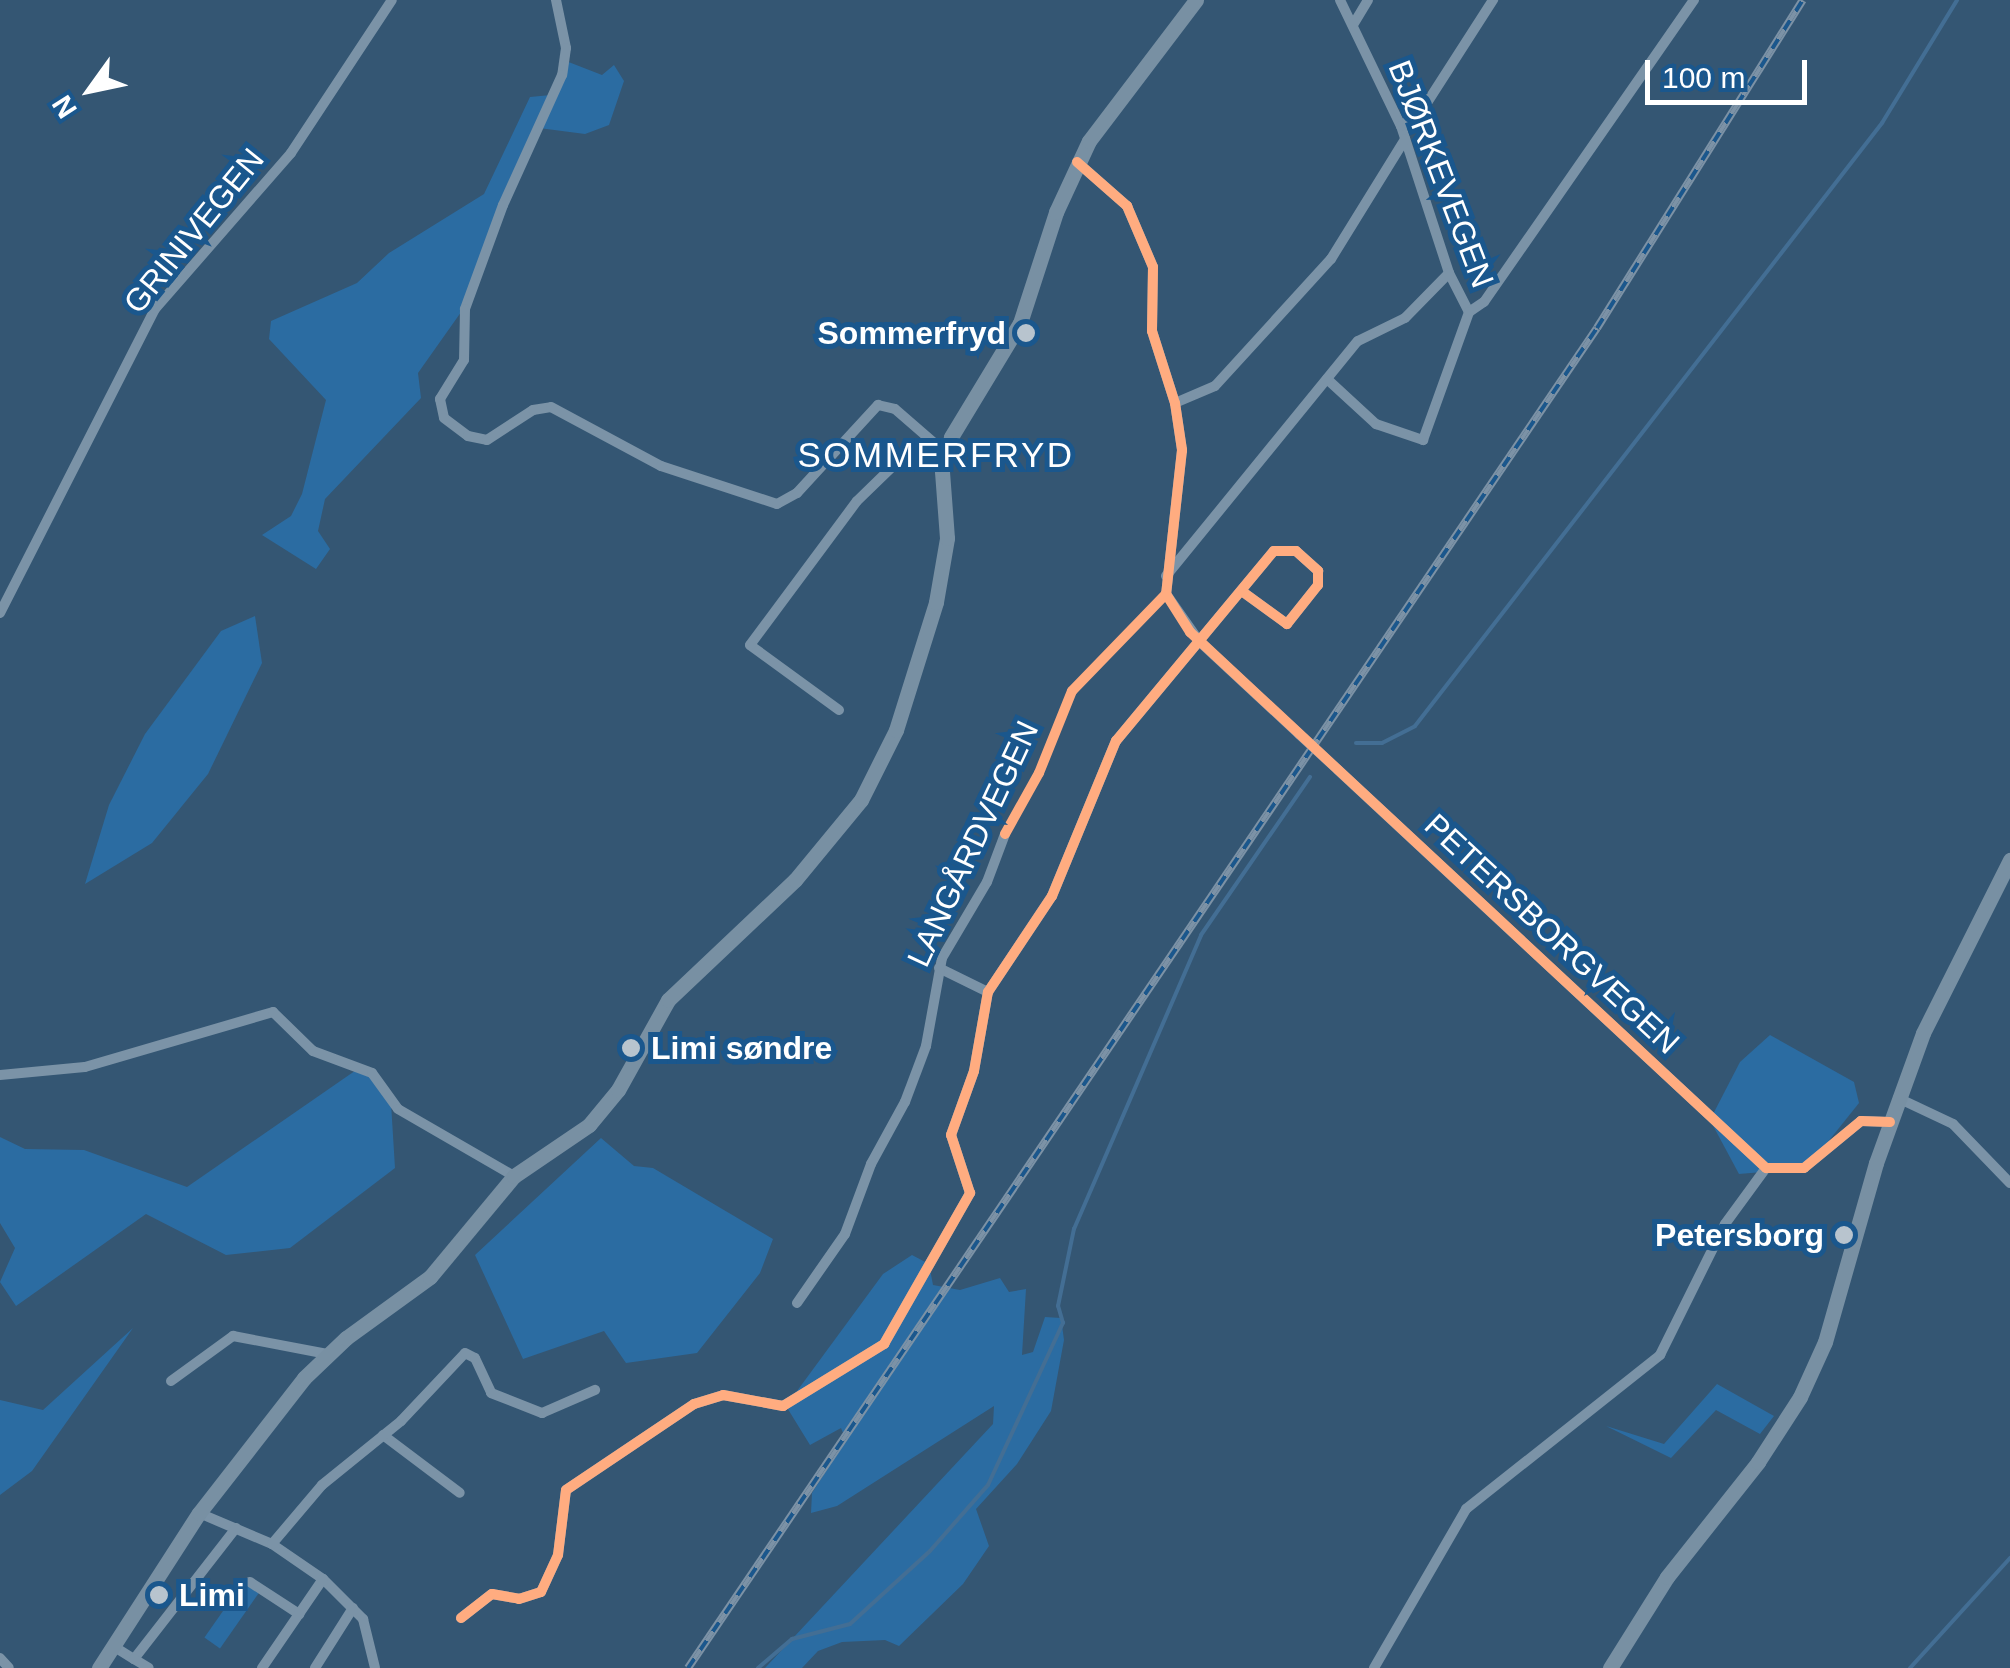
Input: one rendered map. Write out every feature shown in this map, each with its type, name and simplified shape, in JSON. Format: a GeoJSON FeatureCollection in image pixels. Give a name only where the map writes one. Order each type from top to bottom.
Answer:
{"type":"FeatureCollection","features":[{"type":"Feature","properties":{"kind":"main road"},"geometry":{"type":"LineString","coordinates":[[99,1668],[199,1513],[327,1354],[430,1277],[514,1176],[599,1115],[668,1000],[811,862],[872,782],[896,730],[942,579],[940,444],[1020,323],[1077,162],[1196,0]]}},
{"type":"Feature","properties":{"kind":"main road"},"geometry":{"type":"LineString","coordinates":[[1610,1668],[1666,1577],[1765,1453],[1800,1397],[1837,1305],[1898,1098],[2010,860]]}},
{"type":"Feature","properties":{"kind":"street","name":"GRINIVEGEN"},"geometry":{"type":"LineString","coordinates":[[0,613],[155,309],[291,152],[392,0]]}},
{"type":"Feature","properties":{"kind":"street"},"geometry":{"type":"LineString","coordinates":[[556,0],[566,48],[562,75],[498,216],[463,320],[464,360],[440,399],[444,418],[456,429],[487,440],[533,410],[551,407],[661,466],[777,504],[797,493],[878,405],[894,410],[940,444],[882,474],[826,536],[750,645],[840,710]]}},
{"type":"Feature","properties":{"kind":"street","name":"BJØRKEVEGEN"},"geometry":{"type":"LineString","coordinates":[[1340,0],[1402,126],[1449,273],[1469,312]]}},
{"type":"Feature","properties":{"kind":"street"},"geometry":{"type":"LineString","coordinates":[[1353,25],[1368,0]]}},
{"type":"Feature","properties":{"kind":"street"},"geometry":{"type":"LineString","coordinates":[[1402,126],[1422,110],[1494,0]]}},
{"type":"Feature","properties":{"kind":"street"},"geometry":{"type":"LineString","coordinates":[[1327,379],[1376,424],[1423,440],[1469,312],[1484,302],[1694,0]]}},
{"type":"Feature","properties":{"kind":"street"},"geometry":{"type":"LineString","coordinates":[[1175,404],[1215,386],[1322,270],[1405,139]]}},
{"type":"Feature","properties":{"kind":"street"},"geometry":{"type":"LineString","coordinates":[[1077,162],[1127,206],[1148,246],[1152,331],[1175,404],[1182,450],[1165,577]]}},
{"type":"Feature","properties":{"kind":"street"},"geometry":{"type":"LineString","coordinates":[[1165,577],[1358,341],[1405,318],[1449,273]]}},
{"type":"Feature","properties":{"kind":"street"},"geometry":{"type":"LineString","coordinates":[[462,1618],[492,1594],[519,1599],[542,1592],[558,1556],[566,1490],[694,1404],[723,1395],[784,1406],[884,1344],[970,1193],[952,1136],[974,1071],[988,992],[1052,896],[1122,729],[1280,548],[1296,551],[1318,571],[1318,585],[1287,624],[1243,592]]}},
{"type":"Feature","properties":{"kind":"street","name":"PETERSBORGVEGEN"},"geometry":{"type":"LineString","coordinates":[[1165,577],[1166,594],[1199,642],[1766,1168]]}},
{"type":"Feature","properties":{"kind":"street","name":"LANGÅRDVEGEN"},"geometry":{"type":"LineString","coordinates":[[796,1303],[845,1234],[872,1164],[905,1102],[926,1046],[939,968],[1004,834]]}},
{"type":"Feature","properties":{"kind":"street"},"geometry":{"type":"LineString","coordinates":[[939,968],[988,992]]}},
{"type":"Feature","properties":{"kind":"street"},"geometry":{"type":"LineString","coordinates":[[0,1075],[85,1068],[273,1012],[314,1051],[372,1073],[398,1109],[514,1176]]}},
{"type":"Feature","properties":{"kind":"street"},"geometry":{"type":"LineString","coordinates":[[1898,1098],[1953,1124],[2010,1183]]}},
{"type":"Feature","properties":{"kind":"street"},"geometry":{"type":"LineString","coordinates":[[1374,1668],[1466,1509],[1660,1355],[1718,1237],[1766,1168],[1804,1168],[1861,1122],[1890,1122]]}},
{"type":"Feature","properties":{"kind":"street"},"geometry":{"type":"LineString","coordinates":[[171,1381],[233,1336],[327,1354]]}},
{"type":"Feature","properties":{"kind":"street"},"geometry":{"type":"LineString","coordinates":[[272,1544],[322,1484],[383,1436],[465,1352],[475,1358],[491,1393],[542,1413],[596,1390]]}},
{"type":"Feature","properties":{"kind":"street"},"geometry":{"type":"LineString","coordinates":[[383,1436],[460,1493]]}},
{"type":"Feature","properties":{"kind":"street"},"geometry":{"type":"LineString","coordinates":[[199,1513],[272,1544],[324,1579],[353,1608],[369,1634],[375,1668]]}},
{"type":"Feature","properties":{"kind":"street"},"geometry":{"type":"LineString","coordinates":[[129,1660],[236,1528]]}},
{"type":"Feature","properties":{"kind":"street"},"geometry":{"type":"LineString","coordinates":[[262,1668],[324,1579]]}},
{"type":"Feature","properties":{"kind":"street"},"geometry":{"type":"LineString","coordinates":[[250,1582],[299,1614]]}},
{"type":"Feature","properties":{"kind":"street"},"geometry":{"type":"LineString","coordinates":[[315,1668],[353,1608]]}},
{"type":"Feature","properties":{"kind":"street"},"geometry":{"type":"LineString","coordinates":[[113,1646],[129,1660],[149,1668]]}},
{"type":"Feature","properties":{"kind":"street"},"geometry":{"type":"LineString","coordinates":[[0,1658],[9,1668]]}},
{"type":"Feature","properties":{"kind":"shaded area"},"geometry":{"type":"Polygon","coordinates":[[[566,61],[602,75],[614,65],[624,81],[609,125],[585,134],[539,128],[471,298],[418,373],[421,398],[325,499],[318,531],[330,549],[316,569],[262,535],[291,516],[302,494],[326,400],[269,339],[271,321],[357,283],[389,253],[484,194],[530,97],[551,95],[566,61]]]}},
{"type":"Feature","properties":{"kind":"shaded area"},"geometry":{"type":"Polygon","coordinates":[[[255,616],[262,663],[208,774],[152,843],[85,884],[109,805],[145,734],[221,631],[255,616]]]}},
{"type":"Feature","properties":{"kind":"shaded area"},"geometry":{"type":"Polygon","coordinates":[[[1770,1035],[1854,1082],[1859,1103],[1815,1158],[1785,1170],[1739,1174],[1710,1120],[1740,1062],[1770,1035]]]}},
{"type":"Feature","properties":{"kind":"shaded area"},"geometry":{"type":"Polygon","coordinates":[[[362,1066],[391,1103],[395,1168],[290,1248],[226,1255],[146,1214],[16,1306],[0,1282],[15,1248],[0,1223],[0,1137],[25,1149],[84,1150],[187,1187],[362,1066]]]}},
{"type":"Feature","properties":{"kind":"shaded area"},"geometry":{"type":"Polygon","coordinates":[[[601,1138],[634,1166],[653,1168],[773,1239],[760,1273],[697,1353],[626,1363],[604,1331],[523,1359],[475,1255],[601,1138]]]}},
{"type":"Feature","properties":{"kind":"shaded area"},"geometry":{"type":"Polygon","coordinates":[[[912,1255],[929,1264],[933,1285],[960,1290],[1000,1278],[1009,1292],[1026,1289],[1022,1355],[1033,1352],[1045,1317],[1061,1318],[1064,1340],[1051,1411],[1017,1464],[976,1509],[989,1546],[963,1584],[899,1646],[885,1640],[842,1642],[818,1651],[802,1668],[765,1668],[993,1424],[994,1406],[837,1506],[811,1513],[812,1493],[846,1440],[841,1428],[810,1445],[786,1406],[883,1274],[912,1255]]]}},
{"type":"Feature","properties":{"kind":"shaded area"},"geometry":{"type":"Polygon","coordinates":[[[133,1328],[32,1471],[0,1495],[0,1400],[43,1410],[133,1328]]]}},
{"type":"Feature","properties":{"kind":"shaded area"},"geometry":{"type":"Polygon","coordinates":[[[1717,1384],[1774,1416],[1760,1434],[1716,1410],[1671,1458],[1606,1426],[1664,1444],[1717,1384]]]}},
{"type":"Feature","properties":{"kind":"shaded area"},"geometry":{"type":"Polygon","coordinates":[[[244,1581],[260,1592],[220,1648],[204,1638],[244,1581]]]}},
{"type":"Feature","properties":{"kind":"waterway"},"geometry":{"type":"LineString","coordinates":[[1356,743],[1382,743],[1415,726],[1882,123],[1957,0]]}},
{"type":"Feature","properties":{"kind":"waterway"},"geometry":{"type":"LineString","coordinates":[[758,1668],[792,1639],[850,1624],[930,1551],[988,1485],[1063,1323],[1058,1306],[1074,1229],[1201,935],[1310,777]]}},
{"type":"Feature","properties":{"kind":"waterway"},"geometry":{"type":"LineString","coordinates":[[1910,1668],[2010,1558]]}},
{"type":"Feature","properties":{"kind":"railway"},"geometry":{"type":"LineString","coordinates":[[688,1668],[1597,328],[1803,0]]}},
{"type":"Feature","properties":{"kind":"cycle path"},"geometry":{"type":"LineString","coordinates":[[1077,162],[1127,206],[1153,267],[1152,331],[1175,403],[1182,450],[1166,594],[1190,632],[1766,1168],[1804,1168],[1861,1121],[1890,1122]]}},
{"type":"Feature","properties":{"kind":"cycle path"},"geometry":{"type":"LineString","coordinates":[[461,1618],[492,1594],[519,1599],[541,1592],[558,1555],[566,1490],[694,1404],[723,1395],[783,1406],[884,1344],[970,1193],[951,1135],[974,1071],[988,992],[1052,896],[1116,741],[1274,551],[1296,551],[1318,571],[1318,585],[1287,624],[1243,592]]}},
{"type":"Feature","properties":{"kind":"cycle path"},"geometry":{"type":"LineString","coordinates":[[1005,834],[1039,773],[1072,691],[1166,594]]}},
{"type":"Feature","properties":{"kind":"place","name":"Sommerfryd"},"geometry":{"type":"Point","coordinates":[1026,333]}},
{"type":"Feature","properties":{"kind":"place","name":"Limi søndre"},"geometry":{"type":"Point","coordinates":[631,1048]}},
{"type":"Feature","properties":{"kind":"place","name":"Petersborg"},"geometry":{"type":"Point","coordinates":[1844,1235]}},
{"type":"Feature","properties":{"kind":"place","name":"Limi"},"geometry":{"type":"Point","coordinates":[159,1595]}},
{"type":"Feature","properties":{"kind":"district","name":"SOMMERFRYD"},"geometry":{"type":"Point","coordinates":[936,455]}}]}
